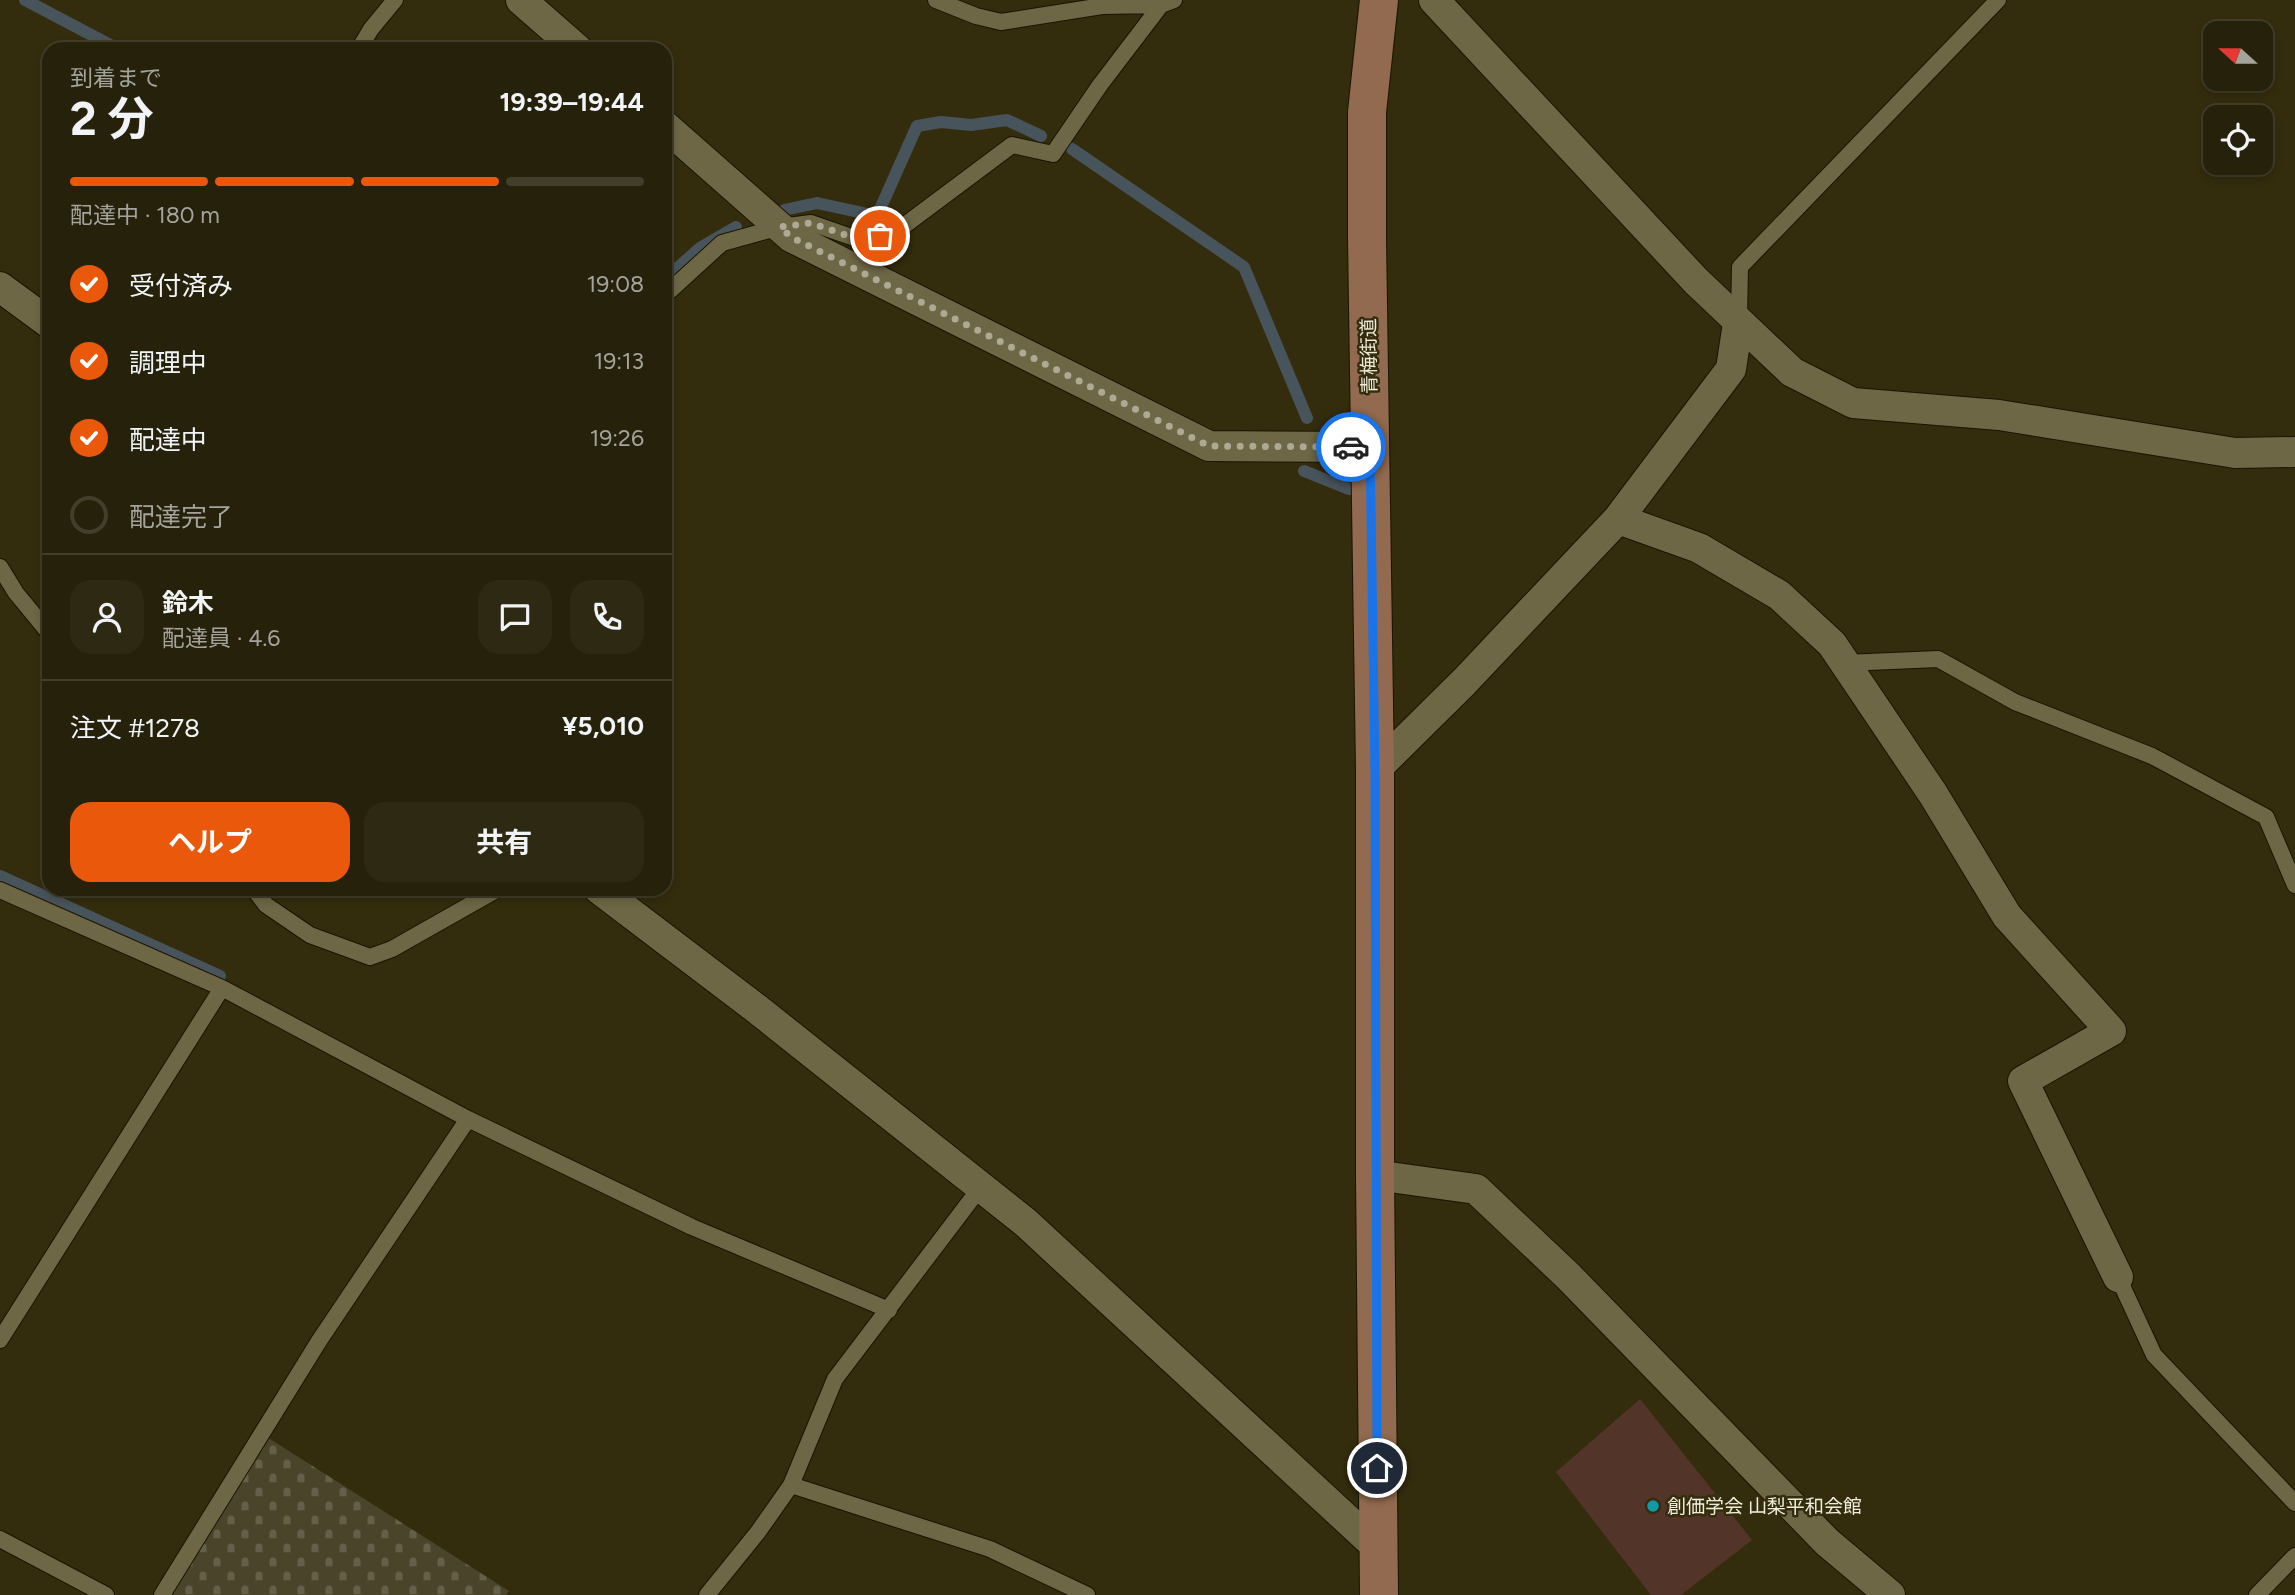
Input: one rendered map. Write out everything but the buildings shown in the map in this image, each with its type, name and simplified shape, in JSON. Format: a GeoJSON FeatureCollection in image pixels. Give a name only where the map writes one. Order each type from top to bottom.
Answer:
{"type":"FeatureCollection","features":[{"type":"Feature","properties":{"kind":"main road","name":"青梅街道"},"geometry":{"type":"LineString","coordinates":[[1379,0],[1367,112],[1375,770],[1379,1595]]}},
{"type":"Feature","properties":{"kind":"street"},"geometry":{"type":"LineString","coordinates":[[521,0],[569,42]]}},
{"type":"Feature","properties":{"kind":"street"},"geometry":{"type":"LineString","coordinates":[[1434,0],[1696,281],[1792,372],[1853,403],[1999,415],[2235,453],[2295,452]]}},
{"type":"Feature","properties":{"kind":"street"},"geometry":{"type":"LineString","coordinates":[[672,132],[791,237],[1209,446],[1370,447]]}},
{"type":"Feature","properties":{"kind":"street"},"geometry":{"type":"LineString","coordinates":[[0,288],[42,318]]}},
{"type":"Feature","properties":{"kind":"street"},"geometry":{"type":"LineString","coordinates":[[1375,770],[1464,682],[1618,519],[1731,369],[1738,323]]}},
{"type":"Feature","properties":{"kind":"street"},"geometry":{"type":"LineString","coordinates":[[1618,519],[1699,548],[1779,596],[1832,644],[1933,794],[2007,916],[2111,1031],[2023,1081],[2118,1277]]}},
{"type":"Feature","properties":{"kind":"street"},"geometry":{"type":"LineString","coordinates":[[608,896],[757,1009],[1025,1222],[1378,1548]]}},
{"type":"Feature","properties":{"kind":"street"},"geometry":{"type":"LineString","coordinates":[[1375,1175],[1476,1189],[1569,1277],[1827,1542],[1890,1595]]}},
{"type":"Feature","properties":{"kind":"lane"},"geometry":{"type":"LineString","coordinates":[[363,42],[395,0]]}},
{"type":"Feature","properties":{"kind":"lane"},"geometry":{"type":"LineString","coordinates":[[936,0],[976,16],[1001,22],[1102,6],[1168,2]]}},
{"type":"Feature","properties":{"kind":"lane"},"geometry":{"type":"LineString","coordinates":[[1738,323],[1740,267],[1998,0]]}},
{"type":"Feature","properties":{"kind":"lane"},"geometry":{"type":"LineString","coordinates":[[672,289],[722,243],[780,227],[811,223],[863,241],[897,231],[1012,145],[1053,154],[1100,85],[1168,2]]}},
{"type":"Feature","properties":{"kind":"lane"},"geometry":{"type":"LineString","coordinates":[[0,567],[16,593],[42,625]]}},
{"type":"Feature","properties":{"kind":"lane"},"geometry":{"type":"LineString","coordinates":[[1845,663],[1938,659],[2015,702],[2152,756],[2266,817],[2295,885]]}},
{"type":"Feature","properties":{"kind":"lane"},"geometry":{"type":"LineString","coordinates":[[0,890],[222,988],[468,1119],[692,1227],[889,1310]]}},
{"type":"Feature","properties":{"kind":"lane"},"geometry":{"type":"LineString","coordinates":[[259,896],[266,905],[310,935],[370,957],[392,949],[486,896]]}},
{"type":"Feature","properties":{"kind":"lane"},"geometry":{"type":"LineString","coordinates":[[0,1340],[222,988]]}},
{"type":"Feature","properties":{"kind":"lane"},"geometry":{"type":"LineString","coordinates":[[163,1595],[319,1341],[468,1119]]}},
{"type":"Feature","properties":{"kind":"lane"},"geometry":{"type":"LineString","coordinates":[[707,1595],[758,1532],[791,1485],[835,1379],[980,1188]]}},
{"type":"Feature","properties":{"kind":"lane"},"geometry":{"type":"LineString","coordinates":[[2118,1277],[2154,1355],[2295,1503]]}},
{"type":"Feature","properties":{"kind":"lane"},"geometry":{"type":"LineString","coordinates":[[791,1485],[990,1549],[1087,1595]]}},
{"type":"Feature","properties":{"kind":"lane"},"geometry":{"type":"LineString","coordinates":[[0,1539],[106,1595]]}},
{"type":"Feature","properties":{"kind":"lane"},"geometry":{"type":"LineString","coordinates":[[2257,1595],[2295,1556]]}},
{"type":"Feature","properties":{"kind":"green space"},"geometry":{"type":"Polygon","coordinates":[[[267,1437],[509,1591],[506,1595],[163,1595],[267,1437]]]}},
{"type":"Feature","properties":{"kind":"waterway"},"geometry":{"type":"LineString","coordinates":[[25,0],[105,42]]}},
{"type":"Feature","properties":{"kind":"waterway"},"geometry":{"type":"LineString","coordinates":[[784,210],[817,203],[877,216],[917,126],[941,122],[971,125],[1007,120],[1041,136]]}},
{"type":"Feature","properties":{"kind":"waterway"},"geometry":{"type":"LineString","coordinates":[[1072,149],[1244,267],[1307,418]]}},
{"type":"Feature","properties":{"kind":"waterway"},"geometry":{"type":"LineString","coordinates":[[672,273],[700,248],[736,227]]}},
{"type":"Feature","properties":{"kind":"waterway"},"geometry":{"type":"LineString","coordinates":[[1304,471],[1349,489]]}},
{"type":"Feature","properties":{"kind":"waterway"},"geometry":{"type":"LineString","coordinates":[[0,876],[42,895]]}},
{"type":"Feature","properties":{"kind":"waterway"},"geometry":{"type":"LineString","coordinates":[[44,896],[220,976]]}},
{"type":"Feature","properties":{"kind":"way so far"},"geometry":{"type":"LineString","coordinates":[[880,236],[863,241],[811,223],[780,227],[791,237],[1209,446],[1351,447]]}},
{"type":"Feature","properties":{"kind":"place","name":"創価学会 山梨平和会館"},"geometry":{"type":"Point","coordinates":[1653,1506]}},
{"type":"Feature","properties":{"kind":"route"},"geometry":{"type":"LineString","coordinates":[[1351,447],[1370,447],[1375,770],[1377,1468]]}}]}
